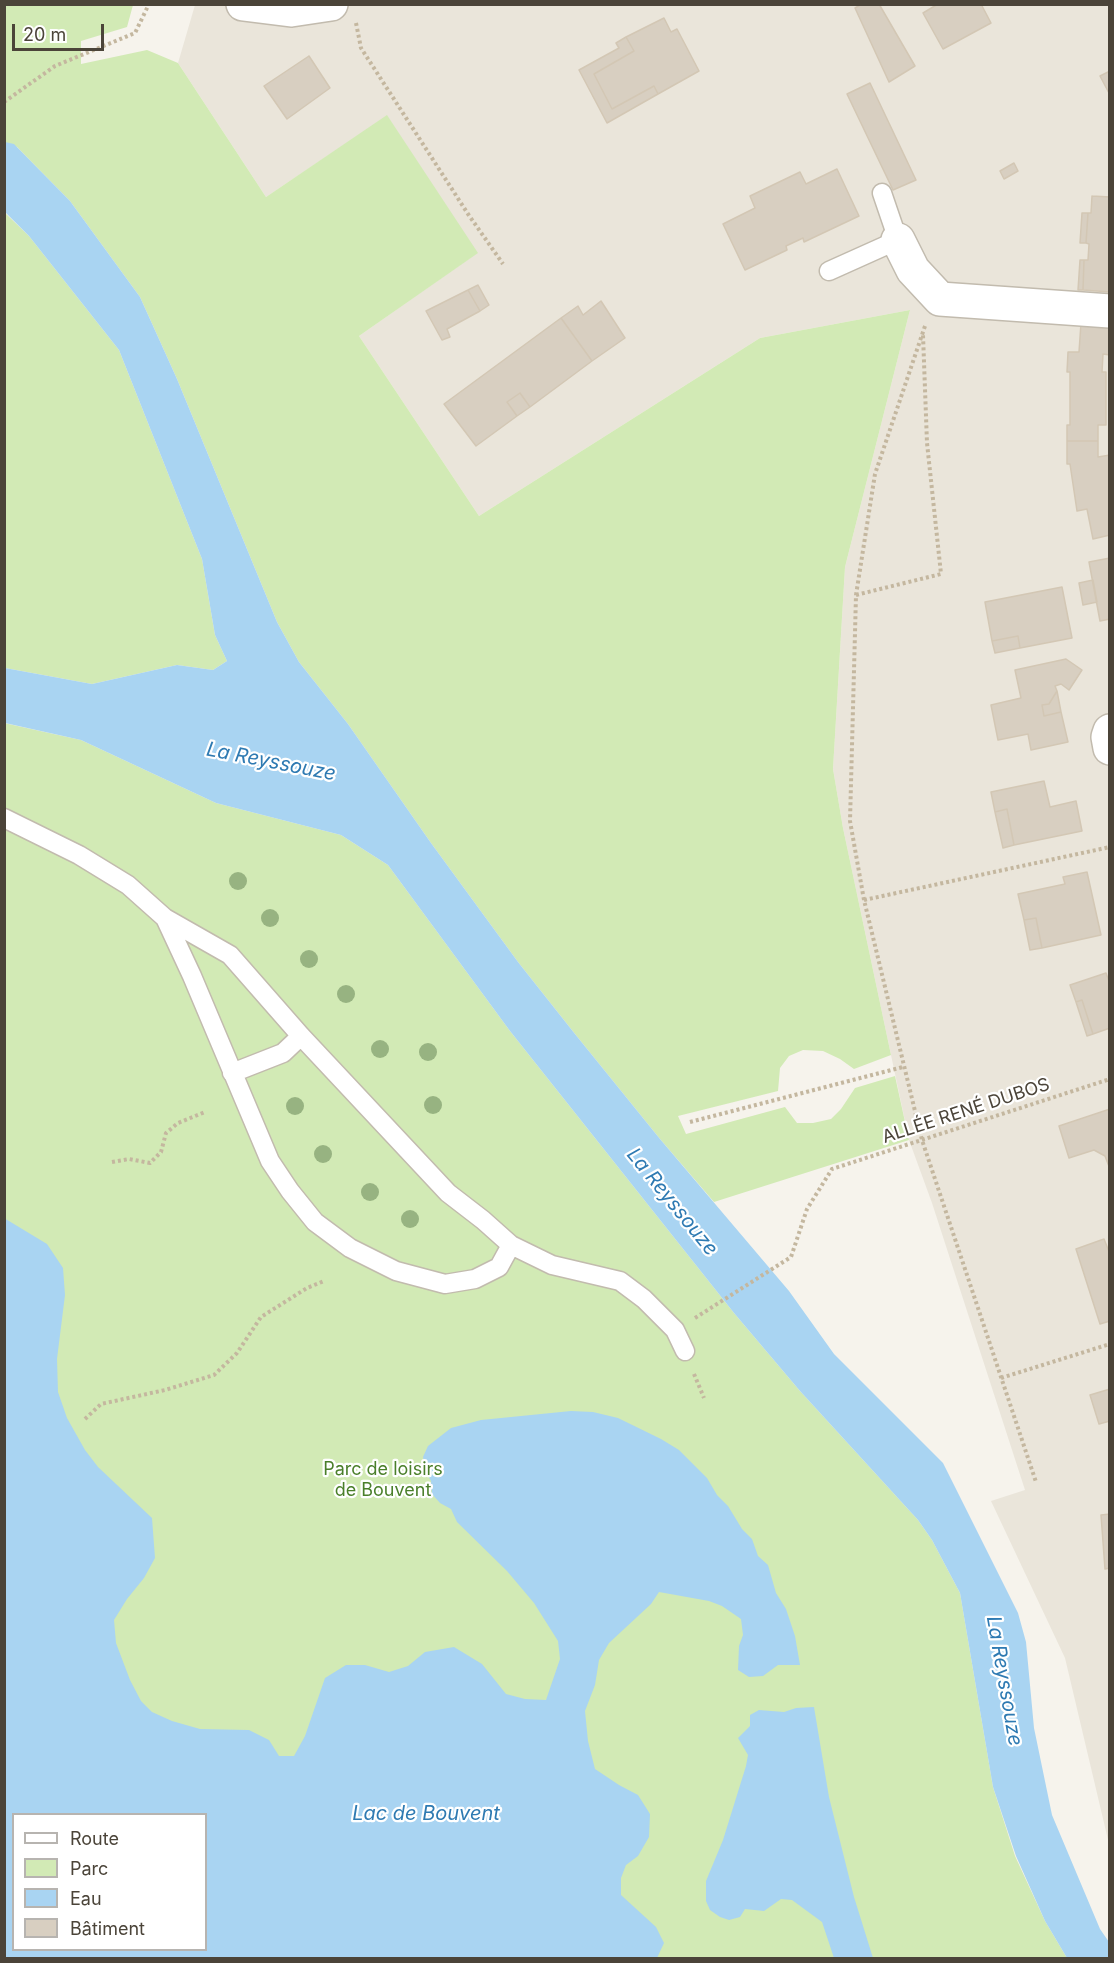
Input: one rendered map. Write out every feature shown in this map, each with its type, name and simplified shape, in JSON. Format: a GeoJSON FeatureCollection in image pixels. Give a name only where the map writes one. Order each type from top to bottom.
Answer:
{"type":"FeatureCollection","features":[{"type":"Feature","properties":{"kind":"street"},"geometry":{"type":"LineString","coordinates":[[243,4],[291,10],[343,10]]}},
{"type":"Feature","properties":{"kind":"street"},"geometry":{"type":"LineString","coordinates":[[898,240],[913,270],[940,299],[1110,311]]}},
{"type":"Feature","properties":{"kind":"street"},"geometry":{"type":"LineString","coordinates":[[1110,731],[1107,737],[1110,748]]}},
{"type":"Feature","properties":{"kind":"lane"},"geometry":{"type":"LineString","coordinates":[[829,271],[898,240],[882,193]]}},
{"type":"Feature","properties":{"kind":"lane"},"geometry":{"type":"LineString","coordinates":[[4,818],[79,855],[128,885],[165,918],[230,955],[301,1036],[448,1193],[511,1245],[552,1265],[620,1281],[644,1299],[675,1330],[685,1351]]}},
{"type":"Feature","properties":{"kind":"lane"},"geometry":{"type":"LineString","coordinates":[[165,918],[270,1161],[315,1222],[350,1248],[396,1271],[445,1284],[475,1279],[499,1267],[511,1245]]}},
{"type":"Feature","properties":{"kind":"lane"},"geometry":{"type":"LineString","coordinates":[[232,1073],[283,1053],[301,1036]]}},
{"type":"Feature","properties":{"kind":"path"},"geometry":{"type":"LineString","coordinates":[[4,102],[55,66],[135,33],[149,4]]}},
{"type":"Feature","properties":{"kind":"path"},"geometry":{"type":"LineString","coordinates":[[343,10],[361,48],[468,214],[504,264]]}},
{"type":"Feature","properties":{"kind":"path"},"geometry":{"type":"LineString","coordinates":[[940,299],[923,331],[874,474],[856,595],[850,821],[864,900],[922,1140],[1036,1482]]}},
{"type":"Feature","properties":{"kind":"path"},"geometry":{"type":"LineString","coordinates":[[856,595],[940,574],[927,443],[923,331]]}},
{"type":"Feature","properties":{"kind":"path"},"geometry":{"type":"LineString","coordinates":[[864,900],[1110,847]]}},
{"type":"Feature","properties":{"kind":"path"},"geometry":{"type":"LineString","coordinates":[[690,1122],[903,1067]]}},
{"type":"Feature","properties":{"kind":"path","name":"ALLÉE RENÉ DUBOS"},"geometry":{"type":"LineString","coordinates":[[717,1305],[791,1257],[807,1209],[832,1169],[1110,1078]]}},
{"type":"Feature","properties":{"kind":"path"},"geometry":{"type":"LineString","coordinates":[[112,1162],[129,1159],[150,1163],[161,1152],[166,1134],[178,1123],[205,1112]]}},
{"type":"Feature","properties":{"kind":"path"},"geometry":{"type":"LineString","coordinates":[[85,1419],[101,1404],[165,1390],[214,1375],[237,1353],[261,1317],[307,1288],[324,1281]]}},
{"type":"Feature","properties":{"kind":"path"},"geometry":{"type":"LineString","coordinates":[[1001,1378],[1110,1344]]}},
{"type":"Feature","properties":{"kind":"shaded area"},"geometry":{"type":"Polygon","coordinates":[[[195,5],[1109,5],[1109,1844],[1065,1658],[991,1501],[1025,1490],[932,1203],[909,1140],[843,828],[833,769],[845,567],[910,310],[760,338],[479,516],[359,336],[477,253],[387,116],[266,197],[178,63],[195,5]]]}},
{"type":"Feature","properties":{"kind":"green space"},"geometry":{"type":"Polygon","coordinates":[[[5,5],[133,5],[127,27],[81,41],[81,64],[147,50],[178,63],[266,197],[387,115],[478,253],[359,336],[479,516],[760,338],[910,310],[845,567],[833,769],[843,828],[891,1055],[854,1069],[823,1051],[803,1050],[789,1056],[780,1068],[778,1091],[678,1116],[686,1134],[785,1107],[797,1123],[813,1123],[831,1119],[855,1088],[895,1076],[909,1140],[714,1202],[575,1034],[518,962],[348,724],[299,662],[277,622],[177,379],[140,297],[70,201],[17,147],[5,144],[5,5]]]}},
{"type":"Feature","properties":{"kind":"green space"},"geometry":{"type":"Polygon","coordinates":[[[4,212],[29,236],[119,350],[202,559],[215,635],[227,661],[213,670],[177,665],[92,684],[5,668],[4,212]]]}},
{"type":"Feature","properties":{"kind":"green space","name":"Parc de loisirs de Bouvent"},"geometry":{"type":"Polygon","coordinates":[[[4,723],[81,740],[216,803],[341,835],[388,865],[510,1031],[734,1313],[800,1391],[918,1520],[932,1540],[960,1593],[993,1787],[1015,1856],[1045,1921],[1067,1958],[5,1958],[4,723]]]}},
{"type":"Feature","properties":{"kind":"water","name":"La Reyssouze"},"geometry":{"type":"Polygon","coordinates":[[[5,142],[14,144],[70,201],[140,297],[177,379],[277,622],[299,662],[348,724],[518,962],[575,1034],[660,1139],[789,1291],[834,1354],[943,1463],[1018,1613],[1026,1642],[1034,1728],[1052,1815],[1100,1929],[1109,1942],[1109,1958],[1067,1958],[1045,1921],[1016,1856],[993,1787],[960,1593],[932,1540],[918,1520],[800,1391],[734,1313],[510,1031],[388,865],[341,835],[216,803],[81,740],[5,723],[5,668],[92,684],[177,665],[213,670],[227,661],[215,635],[202,559],[119,350],[29,236],[5,212],[5,142]]]}},
{"type":"Feature","properties":{"kind":"water","name":"Lac de Bouvent"},"geometry":{"type":"Polygon","coordinates":[[[4,1218],[47,1244],[63,1268],[65,1295],[57,1359],[58,1392],[67,1418],[85,1450],[98,1467],[152,1518],[155,1558],[144,1578],[114,1620],[116,1643],[141,1701],[152,1712],[172,1721],[200,1729],[249,1730],[269,1740],[279,1756],[294,1756],[305,1736],[325,1678],[346,1665],[365,1665],[389,1672],[408,1666],[425,1652],[454,1647],[482,1664],[506,1694],[525,1699],[546,1700],[560,1659],[558,1641],[534,1603],[507,1571],[457,1522],[451,1509],[440,1503],[432,1494],[431,1481],[426,1472],[423,1457],[428,1446],[451,1428],[481,1420],[571,1411],[593,1412],[618,1418],[661,1439],[679,1450],[707,1478],[742,1529],[752,1539],[758,1556],[768,1565],[776,1593],[786,1609],[795,1636],[800,1665],[778,1665],[763,1676],[749,1677],[738,1670],[739,1646],[743,1635],[741,1619],[722,1606],[709,1601],[659,1592],[651,1604],[609,1643],[599,1660],[595,1685],[585,1711],[588,1741],[595,1769],[638,1795],[650,1814],[649,1837],[638,1856],[626,1865],[621,1878],[621,1895],[656,1927],[664,1943],[657,1958],[5,1958],[4,1218]]]}},
{"type":"Feature","properties":{"kind":"water"},"geometry":{"type":"Polygon","coordinates":[[[814,1707],[829,1797],[854,1897],[873,1958],[834,1958],[822,1922],[792,1900],[781,1899],[764,1911],[745,1909],[740,1917],[729,1920],[710,1910],[706,1901],[706,1881],[723,1840],[746,1766],[748,1755],[738,1738],[750,1726],[750,1715],[759,1710],[784,1712],[796,1708],[814,1707]]]}},
{"type":"Feature","properties":{"kind":"building"},"geometry":{"type":"Polygon","coordinates":[[[862,4],[879,4],[915,66],[889,82],[855,8],[862,4]]]}},
{"type":"Feature","properties":{"kind":"building"},"geometry":{"type":"Polygon","coordinates":[[[938,4],[981,4],[991,23],[943,49],[923,13],[938,4]]]}},
{"type":"Feature","properties":{"kind":"building"},"geometry":{"type":"Polygon","coordinates":[[[664,18],[671,32],[677,29],[699,71],[658,94],[654,86],[612,109],[594,74],[634,51],[626,37],[664,18]]]}},
{"type":"Feature","properties":{"kind":"building"},"geometry":{"type":"Polygon","coordinates":[[[626,37],[634,51],[594,74],[612,109],[654,86],[658,94],[607,123],[579,70],[619,48],[616,43],[626,37]]]}},
{"type":"Feature","properties":{"kind":"building"},"geometry":{"type":"Polygon","coordinates":[[[309,56],[330,88],[287,119],[264,86],[309,56]]]}},
{"type":"Feature","properties":{"kind":"building"},"geometry":{"type":"Polygon","coordinates":[[[1110,71],[1110,95],[1100,76],[1110,71]]]}},
{"type":"Feature","properties":{"kind":"building"},"geometry":{"type":"Polygon","coordinates":[[[870,83],[916,180],[893,190],[847,94],[870,83]]]}},
{"type":"Feature","properties":{"kind":"building"},"geometry":{"type":"Polygon","coordinates":[[[1014,163],[1018,171],[1004,179],[1000,171],[1014,163]]]}},
{"type":"Feature","properties":{"kind":"building"},"geometry":{"type":"Polygon","coordinates":[[[837,169],[859,216],[804,242],[803,238],[786,246],[787,250],[745,270],[723,224],[755,208],[750,196],[800,172],[806,184],[837,169]]]}},
{"type":"Feature","properties":{"kind":"building"},"geometry":{"type":"Polygon","coordinates":[[[1092,196],[1110,197],[1110,292],[1083,290],[1084,260],[1088,260],[1089,244],[1086,243],[1088,213],[1091,213],[1092,196]]]}},
{"type":"Feature","properties":{"kind":"building"},"geometry":{"type":"Polygon","coordinates":[[[1082,213],[1088,213],[1086,243],[1080,243],[1082,213]]]}},
{"type":"Feature","properties":{"kind":"building"},"geometry":{"type":"Polygon","coordinates":[[[1080,260],[1084,260],[1083,290],[1078,290],[1080,260]]]}},
{"type":"Feature","properties":{"kind":"building"},"geometry":{"type":"Polygon","coordinates":[[[478,285],[489,305],[480,311],[468,290],[478,285]]]}},
{"type":"Feature","properties":{"kind":"building"},"geometry":{"type":"Polygon","coordinates":[[[468,290],[480,311],[447,329],[450,337],[442,340],[426,311],[468,290]]]}},
{"type":"Feature","properties":{"kind":"building"},"geometry":{"type":"Polygon","coordinates":[[[601,301],[625,338],[592,361],[561,318],[578,306],[583,315],[601,301]]]}},
{"type":"Feature","properties":{"kind":"building"},"geometry":{"type":"Polygon","coordinates":[[[561,318],[592,361],[530,407],[520,393],[507,402],[517,416],[476,446],[444,404],[561,318]]]}},
{"type":"Feature","properties":{"kind":"building"},"geometry":{"type":"Polygon","coordinates":[[[1081,323],[1110,325],[1110,355],[1103,354],[1102,372],[1106,372],[1106,425],[1098,425],[1098,441],[1067,441],[1067,425],[1070,425],[1068,352],[1079,352],[1081,323]]]}},
{"type":"Feature","properties":{"kind":"building"},"geometry":{"type":"Polygon","coordinates":[[[520,393],[530,407],[517,416],[507,402],[520,393]]]}},
{"type":"Feature","properties":{"kind":"building"},"geometry":{"type":"Polygon","coordinates":[[[1067,441],[1098,441],[1098,457],[1110,455],[1110,535],[1093,539],[1087,509],[1077,511],[1070,464],[1067,464],[1067,441]]]}},
{"type":"Feature","properties":{"kind":"building"},"geometry":{"type":"Polygon","coordinates":[[[1110,558],[1110,619],[1100,621],[1089,562],[1110,558]]]}},
{"type":"Feature","properties":{"kind":"building"},"geometry":{"type":"Polygon","coordinates":[[[1093,580],[1097,602],[1083,605],[1079,583],[1093,580]]]}},
{"type":"Feature","properties":{"kind":"building"},"geometry":{"type":"Polygon","coordinates":[[[1062,587],[1072,638],[1020,648],[1018,636],[992,641],[985,602],[1062,587]]]}},
{"type":"Feature","properties":{"kind":"building"},"geometry":{"type":"Polygon","coordinates":[[[1018,636],[1020,648],[995,653],[992,641],[1018,636]]]}},
{"type":"Feature","properties":{"kind":"building"},"geometry":{"type":"Polygon","coordinates":[[[1066,659],[1082,670],[1069,690],[1061,684],[1055,686],[1057,691],[1049,704],[1042,705],[1044,716],[1061,712],[1068,742],[1031,750],[1028,734],[998,740],[991,705],[1021,698],[1015,670],[1066,659]]]}},
{"type":"Feature","properties":{"kind":"building"},"geometry":{"type":"Polygon","coordinates":[[[1057,691],[1061,712],[1044,716],[1042,705],[1049,704],[1057,691]]]}},
{"type":"Feature","properties":{"kind":"building"},"geometry":{"type":"Polygon","coordinates":[[[1044,781],[1050,807],[1076,801],[1082,831],[1014,845],[1007,809],[995,812],[991,792],[1044,781]]]}},
{"type":"Feature","properties":{"kind":"building"},"geometry":{"type":"Polygon","coordinates":[[[1007,809],[1014,845],[1003,848],[995,812],[1007,809]]]}},
{"type":"Feature","properties":{"kind":"building"},"geometry":{"type":"Polygon","coordinates":[[[1087,872],[1101,935],[1042,948],[1036,918],[1024,920],[1018,894],[1065,884],[1063,877],[1087,872]]]}},
{"type":"Feature","properties":{"kind":"building"},"geometry":{"type":"Polygon","coordinates":[[[1036,918],[1042,948],[1030,950],[1024,920],[1036,918]]]}},
{"type":"Feature","properties":{"kind":"building"},"geometry":{"type":"Polygon","coordinates":[[[1106,973],[1110,984],[1110,1028],[1093,1034],[1082,1000],[1076,1002],[1070,985],[1106,973]]]}},
{"type":"Feature","properties":{"kind":"building"},"geometry":{"type":"Polygon","coordinates":[[[1082,1000],[1093,1034],[1087,1036],[1076,1002],[1082,1000]]]}},
{"type":"Feature","properties":{"kind":"building"},"geometry":{"type":"Polygon","coordinates":[[[1110,1109],[1110,1169],[1105,1156],[1094,1150],[1069,1158],[1059,1126],[1110,1109]]]}},
{"type":"Feature","properties":{"kind":"building"},"geometry":{"type":"Polygon","coordinates":[[[1104,1239],[1110,1254],[1110,1321],[1100,1324],[1076,1249],[1104,1239]]]}},
{"type":"Feature","properties":{"kind":"building"},"geometry":{"type":"Polygon","coordinates":[[[1110,1389],[1110,1421],[1099,1424],[1090,1395],[1110,1389]]]}},
{"type":"Feature","properties":{"kind":"building"},"geometry":{"type":"Polygon","coordinates":[[[1110,1514],[1110,1568],[1105,1569],[1101,1515],[1110,1514]]]}}]}
